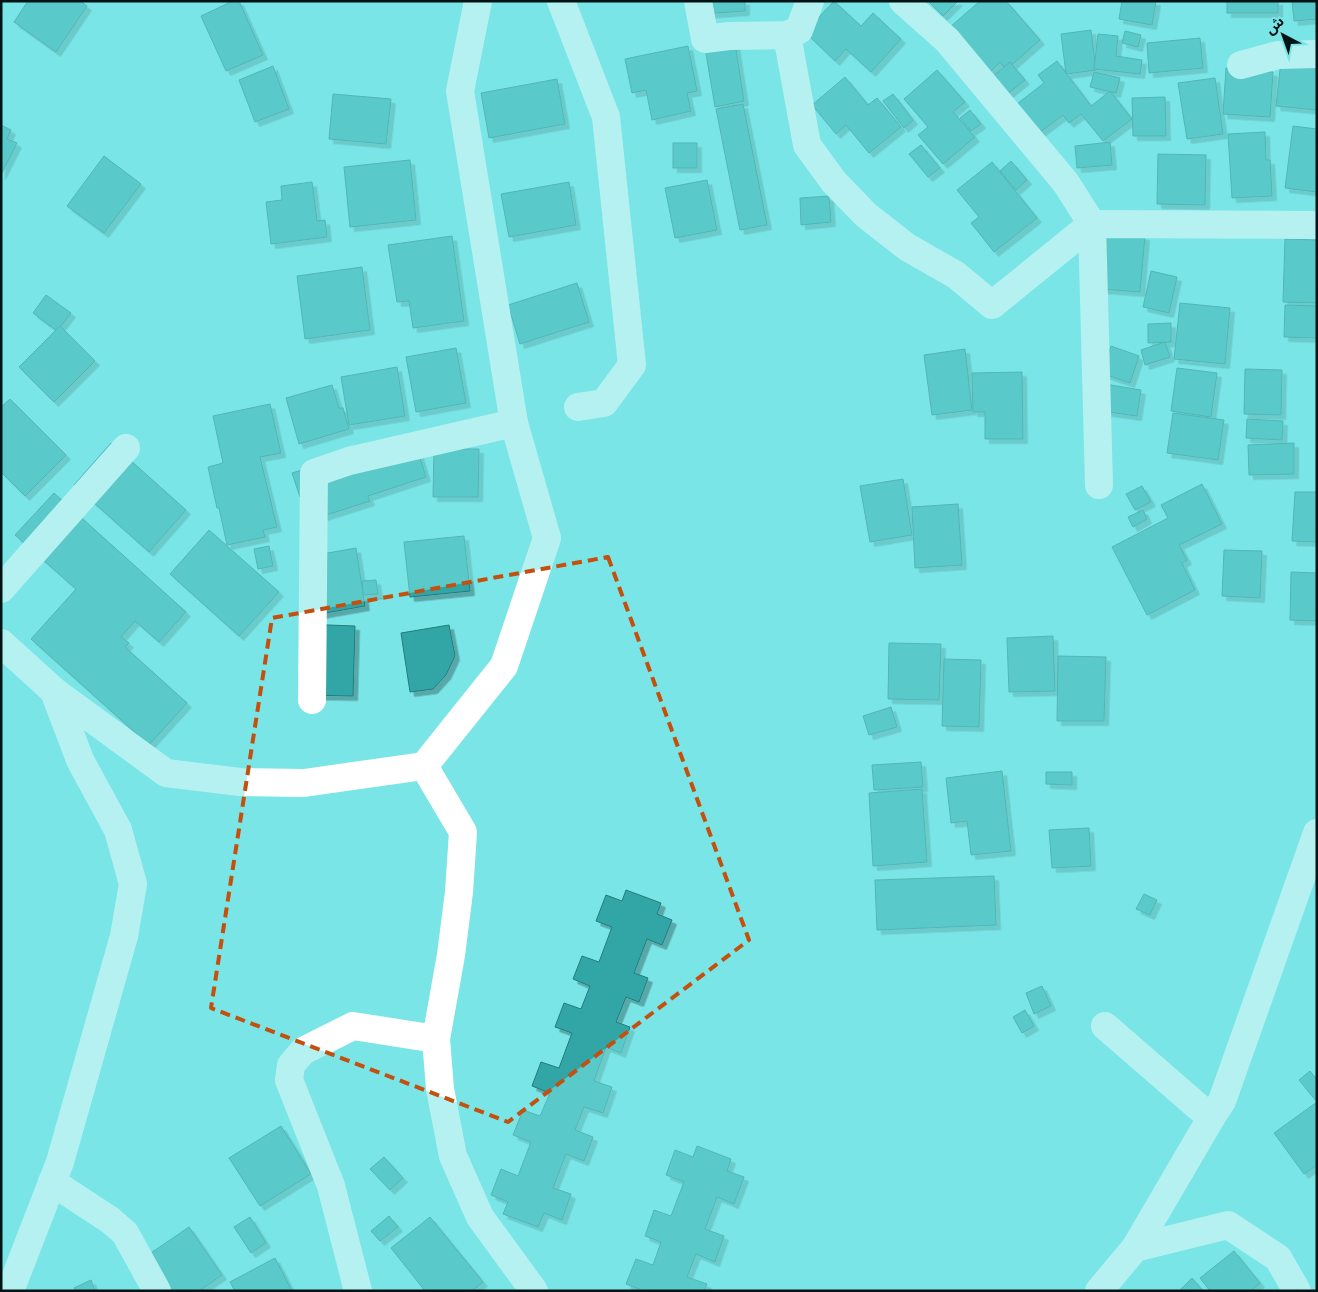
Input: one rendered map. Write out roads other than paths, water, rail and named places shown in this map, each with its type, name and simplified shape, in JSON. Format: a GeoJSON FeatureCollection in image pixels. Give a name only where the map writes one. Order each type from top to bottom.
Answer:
{"type":"FeatureCollection","features":[{"type":"Feature","properties":{"kind":"street"},"geometry":{"type":"LineString","coordinates":[[1,643],[54,691],[166,773],[240,782],[304,783],[424,766],[504,666],[547,538],[514,423],[460,90],[478,1]]}},
{"type":"Feature","properties":{"kind":"street"},"geometry":{"type":"LineString","coordinates":[[561,1],[606,117],[632,365],[604,403],[578,408]]}},
{"type":"Feature","properties":{"kind":"street"},"geometry":{"type":"LineString","coordinates":[[698,1],[705,39],[728,36],[787,35],[799,30],[810,1]]}},
{"type":"Feature","properties":{"kind":"street"},"geometry":{"type":"LineString","coordinates":[[904,1],[947,40],[1066,183],[1092,224],[1099,485]]}},
{"type":"Feature","properties":{"kind":"street"},"geometry":{"type":"LineString","coordinates":[[787,35],[807,145],[834,182],[866,215],[907,248],[956,276],[992,305],[1092,224],[1317,225]]}},
{"type":"Feature","properties":{"kind":"street"},"geometry":{"type":"LineString","coordinates":[[1241,65],[1278,55],[1317,54]]}},
{"type":"Feature","properties":{"kind":"street"},"geometry":{"type":"LineString","coordinates":[[312,700],[314,472],[349,461],[514,423]]}},
{"type":"Feature","properties":{"kind":"street"},"geometry":{"type":"LineString","coordinates":[[1,589],[126,448]]}},
{"type":"Feature","properties":{"kind":"street"},"geometry":{"type":"LineString","coordinates":[[10,1291],[60,1162],[124,936],[133,884],[118,830],[80,760],[54,691]]}},
{"type":"Feature","properties":{"kind":"street"},"geometry":{"type":"LineString","coordinates":[[424,766],[463,832],[458,901],[451,955],[436,1039],[440,1089],[453,1156],[480,1217],[534,1291]]}},
{"type":"Feature","properties":{"kind":"street"},"geometry":{"type":"LineString","coordinates":[[1099,1291],[1135,1248],[1222,1101],[1317,832]]}},
{"type":"Feature","properties":{"kind":"street"},"geometry":{"type":"LineString","coordinates":[[358,1291],[331,1186],[289,1080],[291,1065],[303,1051],[352,1026],[436,1039]]}},
{"type":"Feature","properties":{"kind":"street"},"geometry":{"type":"LineString","coordinates":[[1105,1026],[1211,1118]]}},
{"type":"Feature","properties":{"kind":"street"},"geometry":{"type":"LineString","coordinates":[[52,1182],[110,1220],[125,1233],[156,1291]]}},
{"type":"Feature","properties":{"kind":"street"},"geometry":{"type":"LineString","coordinates":[[1135,1248],[1228,1225],[1278,1258],[1297,1291]]}}]}
